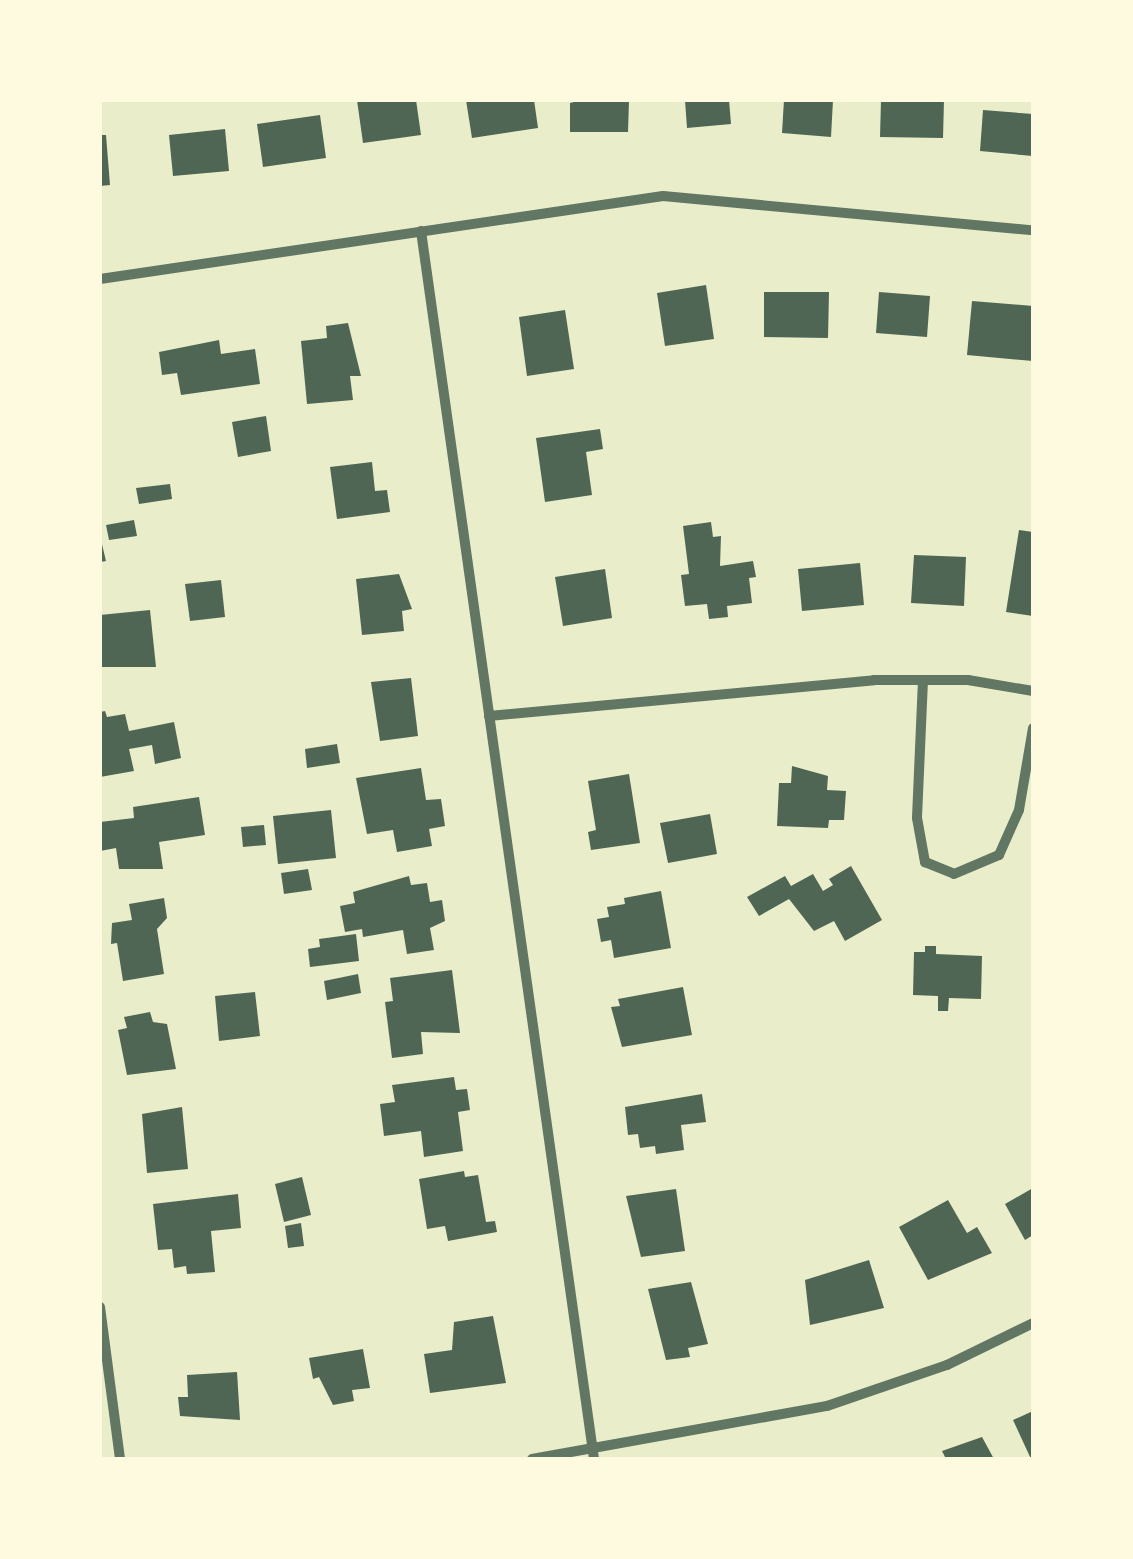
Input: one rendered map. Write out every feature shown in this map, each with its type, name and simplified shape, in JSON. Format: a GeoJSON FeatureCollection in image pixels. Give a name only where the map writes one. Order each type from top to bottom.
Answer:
{"type":"FeatureCollection","features":[{"type":"Feature","properties":{"kind":"street"},"geometry":{"type":"LineString","coordinates":[[100,279],[663,196],[1033,230]]}},
{"type":"Feature","properties":{"kind":"street"},"geometry":{"type":"LineString","coordinates":[[421,231],[593,1455]]}},
{"type":"Feature","properties":{"kind":"street"},"geometry":{"type":"LineString","coordinates":[[489,716],[923,680],[1033,691]]}},
{"type":"Feature","properties":{"kind":"street"},"geometry":{"type":"LineString","coordinates":[[923,680],[916,818],[926,862],[954,874],[999,856],[1019,810],[1033,728]]}},
{"type":"Feature","properties":{"kind":"street"},"geometry":{"type":"LineString","coordinates":[[100,1308],[120,1459]]}},
{"type":"Feature","properties":{"kind":"street"},"geometry":{"type":"LineString","coordinates":[[532,1459],[593,1455],[827,1406],[947,1366],[1033,1323]]}},
{"type":"Feature","properties":{"kind":"building"},"geometry":{"type":"Polygon","coordinates":[[[357,100],[416,100],[421,135],[363,143],[357,100]]]}},
{"type":"Feature","properties":{"kind":"building"},"geometry":{"type":"Polygon","coordinates":[[[466,100],[534,100],[538,128],[472,138],[466,100]]]}},
{"type":"Feature","properties":{"kind":"building"},"geometry":{"type":"Polygon","coordinates":[[[629,100],[628,132],[570,132],[570,103],[629,100]]]}},
{"type":"Feature","properties":{"kind":"building"},"geometry":{"type":"Polygon","coordinates":[[[685,100],[729,100],[731,124],[687,128],[685,100]]]}},
{"type":"Feature","properties":{"kind":"building"},"geometry":{"type":"Polygon","coordinates":[[[784,100],[833,100],[831,137],[782,133],[784,100]]]}},
{"type":"Feature","properties":{"kind":"building"},"geometry":{"type":"Polygon","coordinates":[[[881,100],[944,100],[943,138],[880,137],[881,100]]]}},
{"type":"Feature","properties":{"kind":"building"},"geometry":{"type":"Polygon","coordinates":[[[983,110],[1033,114],[1033,156],[980,151],[983,110]]]}},
{"type":"Feature","properties":{"kind":"building"},"geometry":{"type":"Polygon","coordinates":[[[320,115],[326,158],[263,167],[257,124],[320,115]]]}},
{"type":"Feature","properties":{"kind":"building"},"geometry":{"type":"Polygon","coordinates":[[[225,129],[229,171],[173,176],[169,135],[225,129]]]}},
{"type":"Feature","properties":{"kind":"building"},"geometry":{"type":"Polygon","coordinates":[[[100,135],[106,135],[110,185],[100,186],[100,135]]]}},
{"type":"Feature","properties":{"kind":"building"},"geometry":{"type":"Polygon","coordinates":[[[706,285],[714,339],[665,346],[657,293],[706,285]]]}},
{"type":"Feature","properties":{"kind":"building"},"geometry":{"type":"Polygon","coordinates":[[[764,292],[829,292],[828,338],[764,337],[764,292]]]}},
{"type":"Feature","properties":{"kind":"building"},"geometry":{"type":"Polygon","coordinates":[[[879,292],[930,296],[927,337],[876,333],[879,292]]]}},
{"type":"Feature","properties":{"kind":"building"},"geometry":{"type":"Polygon","coordinates":[[[972,301],[1033,306],[1033,361],[967,355],[972,301]]]}},
{"type":"Feature","properties":{"kind":"building"},"geometry":{"type":"Polygon","coordinates":[[[565,310],[574,369],[527,376],[519,317],[565,310]]]}},
{"type":"Feature","properties":{"kind":"building"},"geometry":{"type":"Polygon","coordinates":[[[348,323],[361,376],[350,376],[353,400],[307,404],[301,341],[327,338],[326,326],[348,323]]]}},
{"type":"Feature","properties":{"kind":"building"},"geometry":{"type":"Polygon","coordinates":[[[219,340],[221,354],[255,349],[260,384],[181,395],[177,373],[162,375],[159,352],[219,340]]]}},
{"type":"Feature","properties":{"kind":"building"},"geometry":{"type":"Polygon","coordinates":[[[266,416],[271,451],[238,457],[232,422],[266,416]]]}},
{"type":"Feature","properties":{"kind":"building"},"geometry":{"type":"Polygon","coordinates":[[[600,429],[603,449],[586,452],[592,495],[545,502],[536,438],[600,429]]]}},
{"type":"Feature","properties":{"kind":"building"},"geometry":{"type":"Polygon","coordinates":[[[372,462],[375,491],[387,490],[390,512],[337,519],[330,467],[372,462]]]}},
{"type":"Feature","properties":{"kind":"building"},"geometry":{"type":"Polygon","coordinates":[[[170,484],[172,499],[139,504],[136,488],[170,484]]]}},
{"type":"Feature","properties":{"kind":"building"},"geometry":{"type":"Polygon","coordinates":[[[134,520],[137,536],[109,540],[106,525],[134,520]]]}},
{"type":"Feature","properties":{"kind":"building"},"geometry":{"type":"Polygon","coordinates":[[[711,522],[713,537],[721,536],[720,566],[753,561],[756,577],[749,578],[752,603],[727,606],[728,617],[709,619],[707,604],[685,606],[681,575],[689,574],[683,526],[711,522]]]}},
{"type":"Feature","properties":{"kind":"building"},"geometry":{"type":"Polygon","coordinates":[[[1019,530],[1033,532],[1033,616],[1006,612],[1019,530]]]}},
{"type":"Feature","properties":{"kind":"building"},"geometry":{"type":"Polygon","coordinates":[[[100,536],[106,561],[100,562],[100,536]]]}},
{"type":"Feature","properties":{"kind":"building"},"geometry":{"type":"Polygon","coordinates":[[[914,555],[966,557],[964,606],[911,603],[914,555]]]}},
{"type":"Feature","properties":{"kind":"building"},"geometry":{"type":"Polygon","coordinates":[[[860,563],[864,605],[802,611],[798,569],[860,563]]]}},
{"type":"Feature","properties":{"kind":"building"},"geometry":{"type":"Polygon","coordinates":[[[605,569],[612,618],[563,626],[555,577],[605,569]]]}},
{"type":"Feature","properties":{"kind":"building"},"geometry":{"type":"Polygon","coordinates":[[[399,574],[412,609],[402,611],[404,631],[362,635],[356,579],[399,574]]]}},
{"type":"Feature","properties":{"kind":"building"},"geometry":{"type":"Polygon","coordinates":[[[221,580],[225,617],[190,621],[185,584],[221,580]]]}},
{"type":"Feature","properties":{"kind":"building"},"geometry":{"type":"Polygon","coordinates":[[[150,610],[156,667],[100,667],[100,615],[150,610]]]}},
{"type":"Feature","properties":{"kind":"building"},"geometry":{"type":"Polygon","coordinates":[[[411,678],[418,736],[380,741],[371,682],[411,678]]]}},
{"type":"Feature","properties":{"kind":"building"},"geometry":{"type":"Polygon","coordinates":[[[105,711],[107,717],[125,714],[129,731],[174,722],[181,758],[155,764],[152,745],[129,749],[134,771],[100,777],[100,712],[105,711]]]}},
{"type":"Feature","properties":{"kind":"building"},"geometry":{"type":"Polygon","coordinates":[[[337,744],[340,763],[307,768],[305,749],[337,744]]]}},
{"type":"Feature","properties":{"kind":"building"},"geometry":{"type":"Polygon","coordinates":[[[792,766],[828,776],[827,790],[846,791],[844,820],[829,820],[828,828],[777,826],[779,783],[791,783],[792,766]]]}},
{"type":"Feature","properties":{"kind":"building"},"geometry":{"type":"Polygon","coordinates":[[[421,768],[426,800],[441,799],[445,826],[429,829],[432,846],[397,852],[393,830],[367,834],[356,778],[421,768]]]}},
{"type":"Feature","properties":{"kind":"building"},"geometry":{"type":"Polygon","coordinates":[[[629,774],[640,843],[591,850],[588,832],[596,830],[588,781],[629,774]]]}},
{"type":"Feature","properties":{"kind":"building"},"geometry":{"type":"Polygon","coordinates":[[[199,797],[205,835],[159,842],[163,869],[119,869],[116,848],[100,851],[100,822],[134,818],[133,807],[199,797]]]}},
{"type":"Feature","properties":{"kind":"building"},"geometry":{"type":"Polygon","coordinates":[[[331,810],[336,858],[278,864],[273,816],[331,810]]]}},
{"type":"Feature","properties":{"kind":"building"},"geometry":{"type":"Polygon","coordinates":[[[710,814],[717,854],[668,863],[660,823],[710,814]]]}},
{"type":"Feature","properties":{"kind":"building"},"geometry":{"type":"Polygon","coordinates":[[[264,825],[266,845],[243,847],[241,827],[264,825]]]}},
{"type":"Feature","properties":{"kind":"building"},"geometry":{"type":"Polygon","coordinates":[[[851,866],[882,920],[845,941],[834,921],[814,931],[789,899],[759,916],[747,897],[785,876],[791,886],[813,874],[823,891],[833,885],[829,879],[851,866]]]}},
{"type":"Feature","properties":{"kind":"building"},"geometry":{"type":"Polygon","coordinates":[[[308,869],[312,890],[284,894],[281,873],[308,869]]]}},
{"type":"Feature","properties":{"kind":"building"},"geometry":{"type":"Polygon","coordinates":[[[409,876],[411,885],[427,883],[430,902],[442,900],[445,921],[430,928],[434,950],[407,954],[403,930],[363,937],[362,929],[345,932],[340,906],[355,903],[353,892],[409,876]]]}},
{"type":"Feature","properties":{"kind":"building"},"geometry":{"type":"Polygon","coordinates":[[[661,891],[671,948],[614,958],[611,940],[601,942],[597,919],[609,917],[607,907],[625,904],[624,898],[661,891]]]}},
{"type":"Feature","properties":{"kind":"building"},"geometry":{"type":"Polygon","coordinates":[[[164,898],[167,918],[157,929],[164,974],[123,981],[117,943],[111,944],[112,923],[132,920],[129,904],[164,898]]]}},
{"type":"Feature","properties":{"kind":"building"},"geometry":{"type":"Polygon","coordinates":[[[356,934],[359,961],[310,967],[308,949],[320,947],[319,939],[356,934]]]}},
{"type":"Feature","properties":{"kind":"building"},"geometry":{"type":"Polygon","coordinates":[[[925,946],[936,946],[936,954],[982,956],[981,999],[949,998],[948,1011],[938,1011],[938,996],[913,995],[914,952],[925,952],[925,946]]]}},
{"type":"Feature","properties":{"kind":"building"},"geometry":{"type":"Polygon","coordinates":[[[452,970],[460,1033],[421,1032],[423,1054],[392,1058],[385,1002],[393,1001],[390,978],[452,970]]]}},
{"type":"Feature","properties":{"kind":"building"},"geometry":{"type":"Polygon","coordinates":[[[358,974],[361,993],[327,1000],[324,981],[358,974]]]}},
{"type":"Feature","properties":{"kind":"building"},"geometry":{"type":"Polygon","coordinates":[[[683,987],[692,1035],[622,1047],[611,1007],[620,1006],[618,999],[683,987]]]}},
{"type":"Feature","properties":{"kind":"building"},"geometry":{"type":"Polygon","coordinates":[[[255,992],[260,1036],[219,1041],[215,996],[255,992]]]}},
{"type":"Feature","properties":{"kind":"building"},"geometry":{"type":"Polygon","coordinates":[[[150,1012],[153,1022],[167,1024],[176,1069],[127,1075],[118,1030],[127,1028],[124,1017],[150,1012]]]}},
{"type":"Feature","properties":{"kind":"building"},"geometry":{"type":"Polygon","coordinates":[[[454,1077],[456,1090],[467,1089],[470,1110],[458,1112],[463,1151],[424,1157],[421,1131],[384,1136],[380,1104],[395,1102],[392,1085],[454,1077]]]}},
{"type":"Feature","properties":{"kind":"building"},"geometry":{"type":"Polygon","coordinates":[[[702,1094],[706,1122],[681,1125],[684,1150],[656,1154],[655,1146],[640,1148],[638,1134],[628,1135],[625,1107],[702,1094]]]}},
{"type":"Feature","properties":{"kind":"building"},"geometry":{"type":"Polygon","coordinates":[[[182,1107],[188,1169],[147,1173],[142,1114],[182,1107]]]}},
{"type":"Feature","properties":{"kind":"building"},"geometry":{"type":"Polygon","coordinates":[[[464,1171],[465,1177],[478,1175],[486,1222],[495,1221],[497,1232],[448,1241],[445,1226],[427,1229],[419,1179],[464,1171]]]}},
{"type":"Feature","properties":{"kind":"building"},"geometry":{"type":"Polygon","coordinates":[[[302,1177],[311,1215],[284,1222],[275,1184],[302,1177]]]}},
{"type":"Feature","properties":{"kind":"building"},"geometry":{"type":"Polygon","coordinates":[[[1033,1188],[1033,1235],[1025,1240],[1005,1204],[1033,1188]]]}},
{"type":"Feature","properties":{"kind":"building"},"geometry":{"type":"Polygon","coordinates":[[[676,1189],[685,1251],[641,1257],[626,1196],[676,1189]]]}},
{"type":"Feature","properties":{"kind":"building"},"geometry":{"type":"Polygon","coordinates":[[[238,1194],[241,1228],[211,1231],[215,1272],[187,1274],[186,1266],[174,1268],[172,1249],[158,1250],[153,1204],[238,1194]]]}},
{"type":"Feature","properties":{"kind":"building"},"geometry":{"type":"Polygon","coordinates":[[[948,1200],[967,1233],[977,1227],[992,1253],[928,1280],[899,1227],[948,1200]]]}},
{"type":"Feature","properties":{"kind":"building"},"geometry":{"type":"Polygon","coordinates":[[[301,1223],[304,1246],[288,1248],[285,1226],[301,1223]]]}},
{"type":"Feature","properties":{"kind":"building"},"geometry":{"type":"Polygon","coordinates":[[[869,1260],[884,1308],[810,1325],[805,1280],[869,1260]]]}},
{"type":"Feature","properties":{"kind":"building"},"geometry":{"type":"Polygon","coordinates":[[[691,1282],[708,1344],[688,1348],[690,1357],[666,1360],[648,1289],[691,1282]]]}},
{"type":"Feature","properties":{"kind":"building"},"geometry":{"type":"Polygon","coordinates":[[[493,1316],[506,1383],[430,1393],[424,1354],[452,1350],[454,1322],[493,1316]]]}},
{"type":"Feature","properties":{"kind":"building"},"geometry":{"type":"Polygon","coordinates":[[[363,1349],[370,1388],[352,1390],[354,1401],[333,1405],[319,1377],[313,1379],[309,1358],[363,1349]]]}},
{"type":"Feature","properties":{"kind":"building"},"geometry":{"type":"Polygon","coordinates":[[[237,1372],[240,1420],[180,1416],[178,1397],[188,1397],[187,1375],[237,1372]]]}},
{"type":"Feature","properties":{"kind":"building"},"geometry":{"type":"Polygon","coordinates":[[[1033,1411],[1033,1459],[1031,1459],[1013,1420],[1033,1411]]]}},
{"type":"Feature","properties":{"kind":"building"},"geometry":{"type":"Polygon","coordinates":[[[982,1437],[994,1459],[946,1459],[942,1451],[982,1437]]]}}]}
